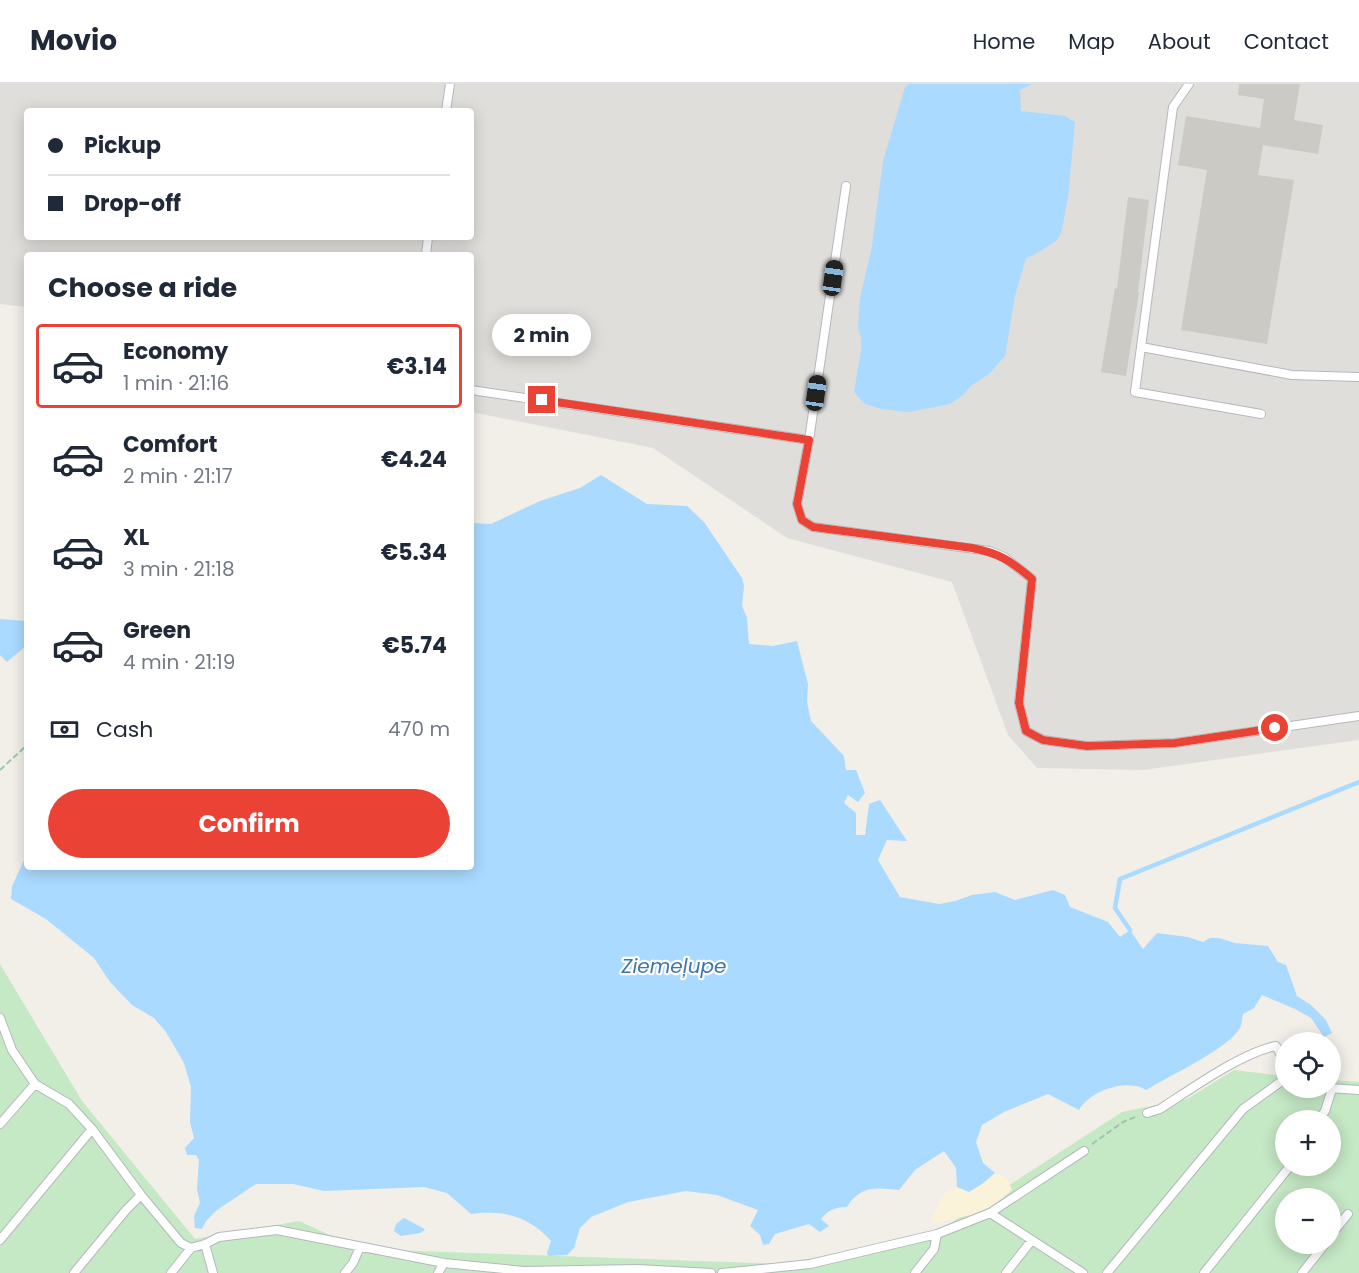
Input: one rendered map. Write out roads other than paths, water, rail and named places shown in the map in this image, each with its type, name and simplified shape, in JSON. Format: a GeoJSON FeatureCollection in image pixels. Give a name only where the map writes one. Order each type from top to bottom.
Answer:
{"type":"FeatureCollection","features":[{"type":"Feature","properties":{"kind":"lane"},"geometry":{"type":"LineString","coordinates":[[446,108],[450,84]]}},
{"type":"Feature","properties":{"kind":"lane"},"geometry":{"type":"LineString","coordinates":[[1189,84],[1173,107],[1135,392],[1261,414]]}},
{"type":"Feature","properties":{"kind":"lane"},"geometry":{"type":"LineString","coordinates":[[846,186],[809,440],[797,504],[802,520],[813,527],[990,551],[1004,557],[1032,579],[1019,703],[1026,731],[1043,740],[1087,746],[1175,743],[1359,717]]}},
{"type":"Feature","properties":{"kind":"lane"},"geometry":{"type":"LineString","coordinates":[[1142,347],[1292,375],[1359,377]]}},
{"type":"Feature","properties":{"kind":"lane"},"geometry":{"type":"LineString","coordinates":[[474,390],[809,440]]}},
{"type":"Feature","properties":{"kind":"lane"},"geometry":{"type":"LineString","coordinates":[[0,1018],[12,1050],[35,1084],[69,1104],[92,1129],[141,1195],[181,1243],[191,1248]]}},
{"type":"Feature","properties":{"kind":"lane"},"geometry":{"type":"LineString","coordinates":[[1147,1113],[1160,1109],[1236,1062],[1264,1048],[1275,1046]]}},
{"type":"Feature","properties":{"kind":"lane"},"geometry":{"type":"LineString","coordinates":[[0,1124],[35,1084]]}},
{"type":"Feature","properties":{"kind":"lane"},"geometry":{"type":"LineString","coordinates":[[1107,1273],[1243,1109],[1275,1085]]}},
{"type":"Feature","properties":{"kind":"lane"},"geometry":{"type":"LineString","coordinates":[[1341,1089],[1359,1090]]}},
{"type":"Feature","properties":{"kind":"lane"},"geometry":{"type":"LineString","coordinates":[[0,1240],[92,1129]]}},
{"type":"Feature","properties":{"kind":"lane"},"geometry":{"type":"LineString","coordinates":[[722,1273],[810,1264],[937,1234],[990,1214],[1084,1151]]}},
{"type":"Feature","properties":{"kind":"lane"},"geometry":{"type":"LineString","coordinates":[[1204,1273],[1282,1176]]}},
{"type":"Feature","properties":{"kind":"lane"},"geometry":{"type":"LineString","coordinates":[[74,1273],[141,1195]]}},
{"type":"Feature","properties":{"kind":"lane"},"geometry":{"type":"LineString","coordinates":[[990,1214],[1083,1273]]}},
{"type":"Feature","properties":{"kind":"lane"},"geometry":{"type":"LineString","coordinates":[[1341,1223],[1348,1214]]}},
{"type":"Feature","properties":{"kind":"lane"},"geometry":{"type":"LineString","coordinates":[[171,1273],[191,1248],[219,1237],[277,1230],[444,1263],[524,1272],[637,1269],[711,1273]]}},
{"type":"Feature","properties":{"kind":"lane"},"geometry":{"type":"LineString","coordinates":[[915,1273],[934,1250],[937,1234]]}},
{"type":"Feature","properties":{"kind":"lane"},"geometry":{"type":"LineString","coordinates":[[1006,1273],[1032,1240]]}},
{"type":"Feature","properties":{"kind":"lane"},"geometry":{"type":"LineString","coordinates":[[205,1244],[213,1273]]}},
{"type":"Feature","properties":{"kind":"lane"},"geometry":{"type":"LineString","coordinates":[[345,1273],[353,1263],[360,1247]]}},
{"type":"Feature","properties":{"kind":"lane"},"geometry":{"type":"LineString","coordinates":[[1306,1272],[1318,1254]]}},
{"type":"Feature","properties":{"kind":"lane"},"geometry":{"type":"LineString","coordinates":[[438,1273],[444,1263]]}},
{"type":"Feature","properties":{"kind":"lane"},"geometry":{"type":"LineString","coordinates":[[806,1273],[810,1264]]}},
{"type":"Feature","properties":{"kind":"water"},"geometry":{"type":"Polygon","coordinates":[[[909,84],[1032,84],[1020,90],[1021,111],[1065,116],[1075,122],[1068,198],[1061,234],[1056,241],[1026,258],[1015,296],[1005,356],[989,374],[950,404],[909,412],[881,409],[865,404],[854,392],[861,351],[858,328],[860,298],[872,246],[883,161],[905,87],[909,84]]]}},
{"type":"Feature","properties":{"kind":"water","name":"Ziemeļupe"},"geometry":{"type":"Polygon","coordinates":[[[601,475],[647,504],[687,506],[704,522],[742,578],[744,586],[742,606],[747,618],[749,644],[773,646],[797,641],[808,684],[807,702],[811,721],[844,756],[846,770],[856,770],[865,793],[858,802],[848,795],[844,803],[856,813],[856,835],[865,835],[869,804],[880,800],[907,841],[887,840],[878,860],[900,897],[939,904],[972,895],[995,892],[1015,900],[1053,890],[1065,895],[1070,907],[1108,922],[1120,937],[1130,930],[1143,949],[1157,933],[1188,937],[1203,942],[1210,938],[1219,938],[1235,943],[1268,946],[1278,962],[1286,965],[1297,996],[1311,1005],[1326,1020],[1332,1032],[1321,1032],[1311,1018],[1262,995],[1254,1008],[1243,1014],[1240,1028],[1223,1045],[1146,1090],[1129,1085],[1109,1088],[1091,1097],[1079,1110],[1048,1094],[1004,1112],[982,1125],[976,1142],[983,1163],[995,1173],[969,1192],[957,1187],[956,1168],[944,1151],[915,1170],[899,1190],[864,1191],[847,1207],[829,1211],[821,1219],[829,1226],[820,1232],[809,1224],[775,1234],[769,1244],[763,1245],[760,1235],[750,1226],[758,1210],[717,1195],[686,1191],[628,1202],[591,1217],[580,1228],[574,1248],[567,1255],[548,1256],[551,1241],[543,1232],[524,1220],[505,1214],[471,1214],[447,1193],[424,1187],[324,1191],[293,1184],[256,1184],[217,1210],[206,1221],[202,1229],[195,1228],[194,1216],[200,1203],[197,1189],[199,1160],[196,1155],[187,1155],[185,1148],[194,1138],[190,1122],[191,1087],[184,1063],[166,1032],[154,1018],[132,1005],[110,982],[94,958],[46,919],[11,899],[12,886],[24,860],[24,870],[474,870],[474,523],[491,524],[540,501],[580,488],[601,475]]]}},
{"type":"Feature","properties":{"kind":"water"},"geometry":{"type":"Polygon","coordinates":[[[0,619],[24,621],[24,648],[7,662],[0,655],[0,619]]]}},
{"type":"Feature","properties":{"kind":"water"},"geometry":{"type":"Polygon","coordinates":[[[404,1218],[425,1230],[401,1236],[394,1231],[396,1224],[404,1218]]]}},
{"type":"Feature","properties":{"kind":"waterway"},"geometry":{"type":"LineString","coordinates":[[1130,930],[1115,908],[1120,879],[1359,782]]}}]}
